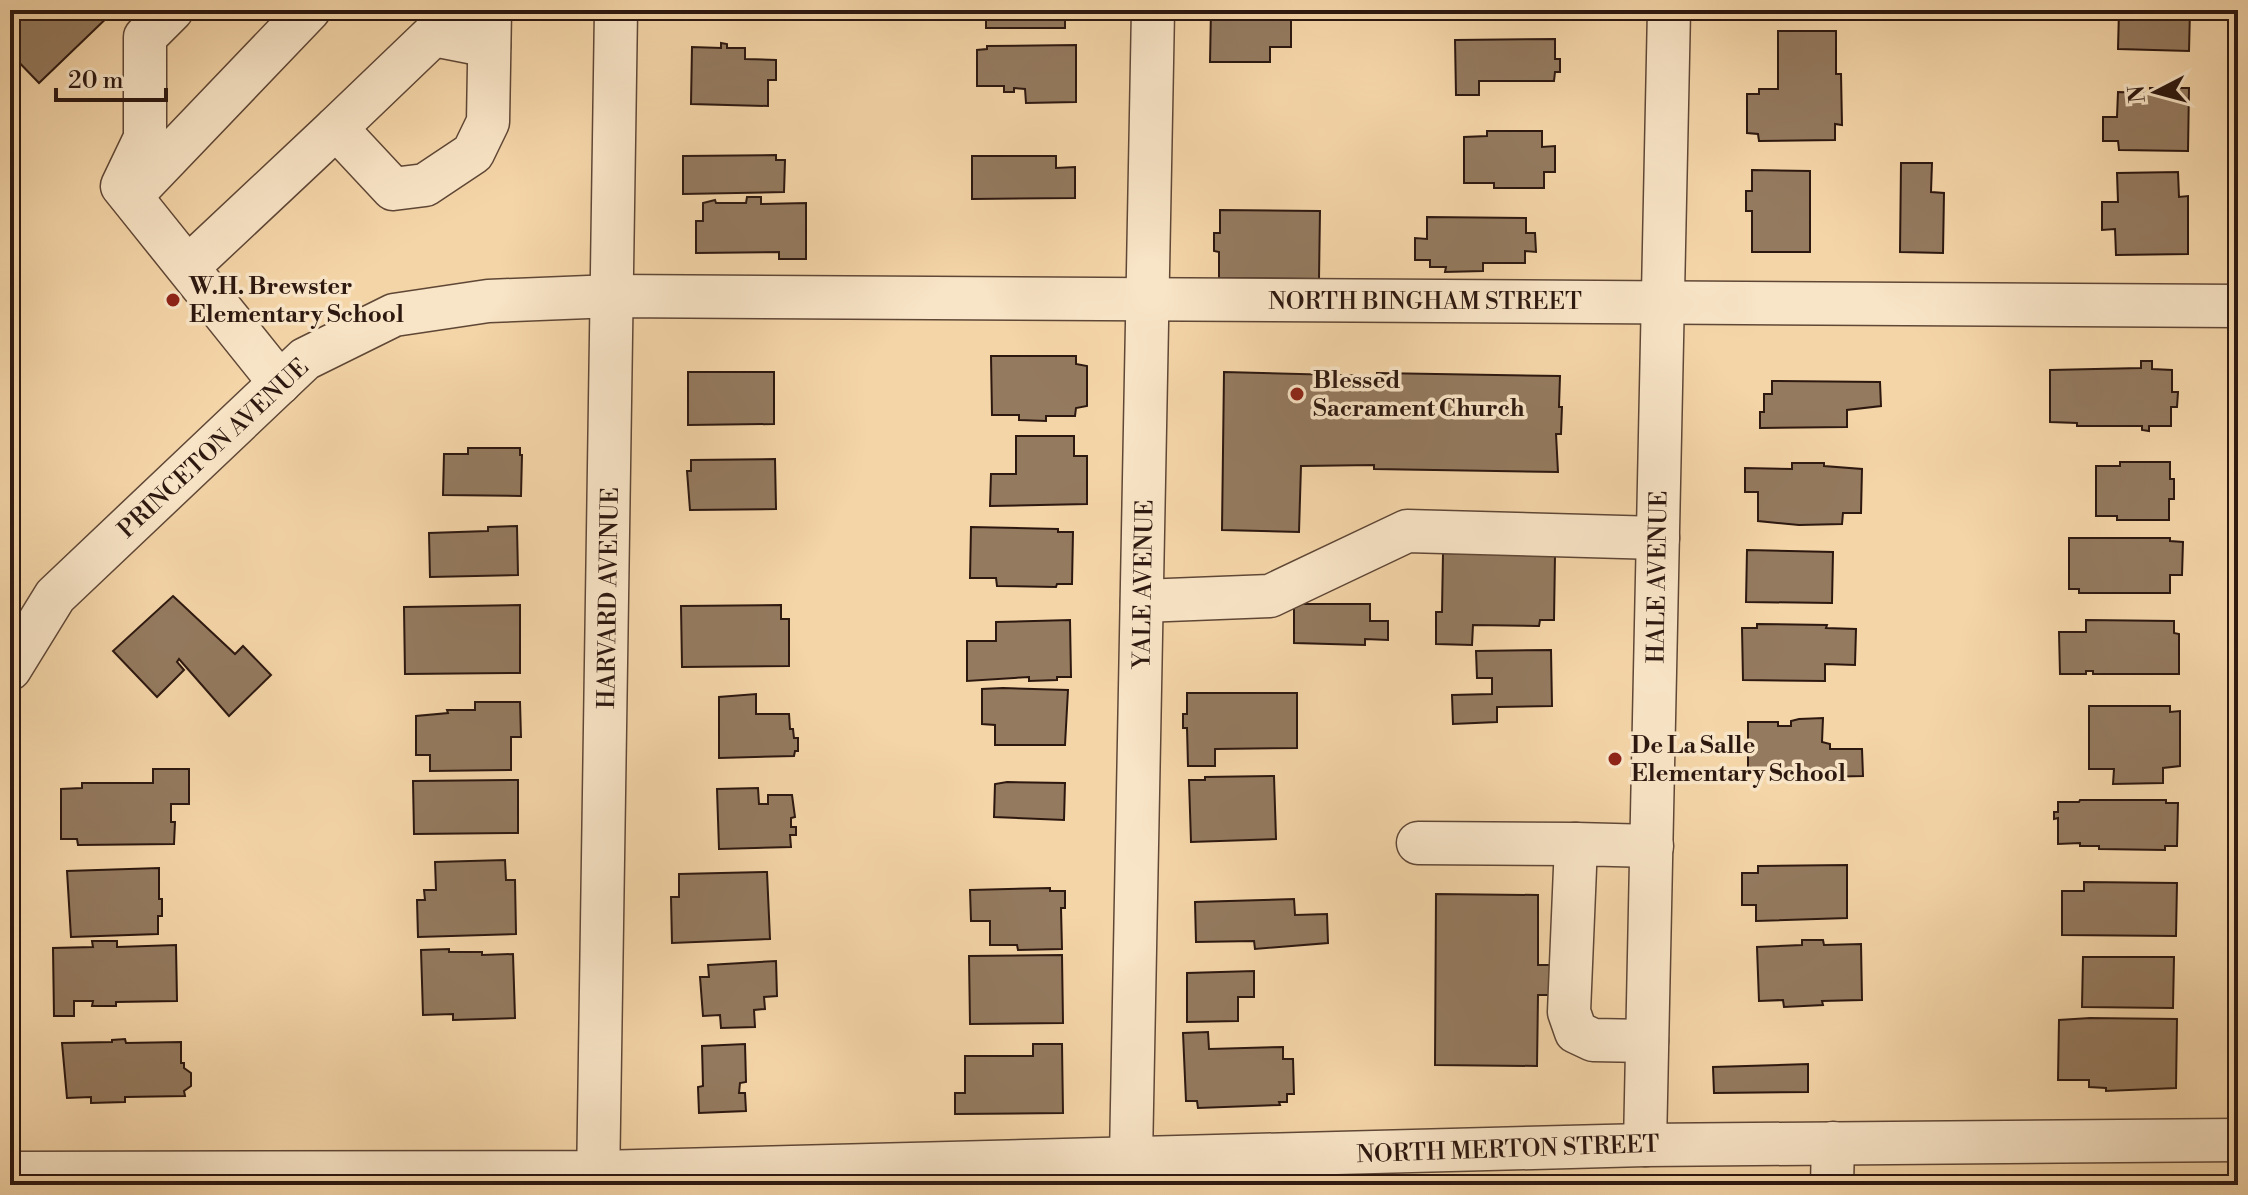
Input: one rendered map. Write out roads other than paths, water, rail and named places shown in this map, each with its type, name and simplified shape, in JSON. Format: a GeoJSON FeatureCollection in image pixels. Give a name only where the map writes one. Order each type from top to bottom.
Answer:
{"type":"FeatureCollection","features":[{"type":"Feature","properties":{"kind":"street"},"geometry":{"type":"LineString","coordinates":[[172,10],[145,37],[145,138],[122,186],[280,383]]}},
{"type":"Feature","properties":{"kind":"street"},"geometry":{"type":"LineString","coordinates":[[131,196],[309,10]]}},
{"type":"Feature","properties":{"kind":"street","name":"HARVARD AVENUE"},"geometry":{"type":"LineString","coordinates":[[598,1178],[616,10]]}},
{"type":"Feature","properties":{"kind":"street","name":"YALE AVENUE"},"geometry":{"type":"LineString","coordinates":[[1131,1158],[1153,10]]}},
{"type":"Feature","properties":{"kind":"street","name":"HALE AVENUE"},"geometry":{"type":"LineString","coordinates":[[1645,1145],[1669,10]]}},
{"type":"Feature","properties":{"kind":"street"},"geometry":{"type":"LineString","coordinates":[[188,267],[433,35],[490,28],[488,122],[473,153],[425,185],[393,189],[336,128]]}},
{"type":"Feature","properties":{"kind":"street","name":"NORTH BINGHAM STREET"},"geometry":{"type":"LineString","coordinates":[[613,296],[2238,306]]}},
{"type":"Feature","properties":{"kind":"street","name":"PRINCETON AVENUE"},"geometry":{"type":"LineString","coordinates":[[10,669],[55,596],[305,359],[394,315],[488,301],[613,296]]}},
{"type":"Feature","properties":{"kind":"street"},"geometry":{"type":"LineString","coordinates":[[1142,601],[1270,596],[1407,531],[1658,538]]}},
{"type":"Feature","properties":{"kind":"street"},"geometry":{"type":"LineString","coordinates":[[1418,843],[1652,846]]}},
{"type":"Feature","properties":{"kind":"street"},"geometry":{"type":"LineString","coordinates":[[1576,844],[1569,1012],[1576,1032],[1593,1040],[1647,1041]]}},
{"type":"Feature","properties":{"kind":"street","name":"NORTH MERTON STREET"},"geometry":{"type":"LineString","coordinates":[[10,1173],[598,1178],[1131,1158],[1216,1171],[1645,1145],[2238,1140]]}},
{"type":"Feature","properties":{"kind":"street"},"geometry":{"type":"LineString","coordinates":[[1832,1185],[1833,1143]]}},
{"type":"Feature","properties":{"kind":"place","name":"W.H. Brewster Elementary School"},"geometry":{"type":"Point","coordinates":[173,300]}},
{"type":"Feature","properties":{"kind":"place","name":"Blessed Sacrament Church"},"geometry":{"type":"Point","coordinates":[1297,394]}},
{"type":"Feature","properties":{"kind":"place","name":"De La Salle Elementary School"},"geometry":{"type":"Point","coordinates":[1615,759]}}]}
